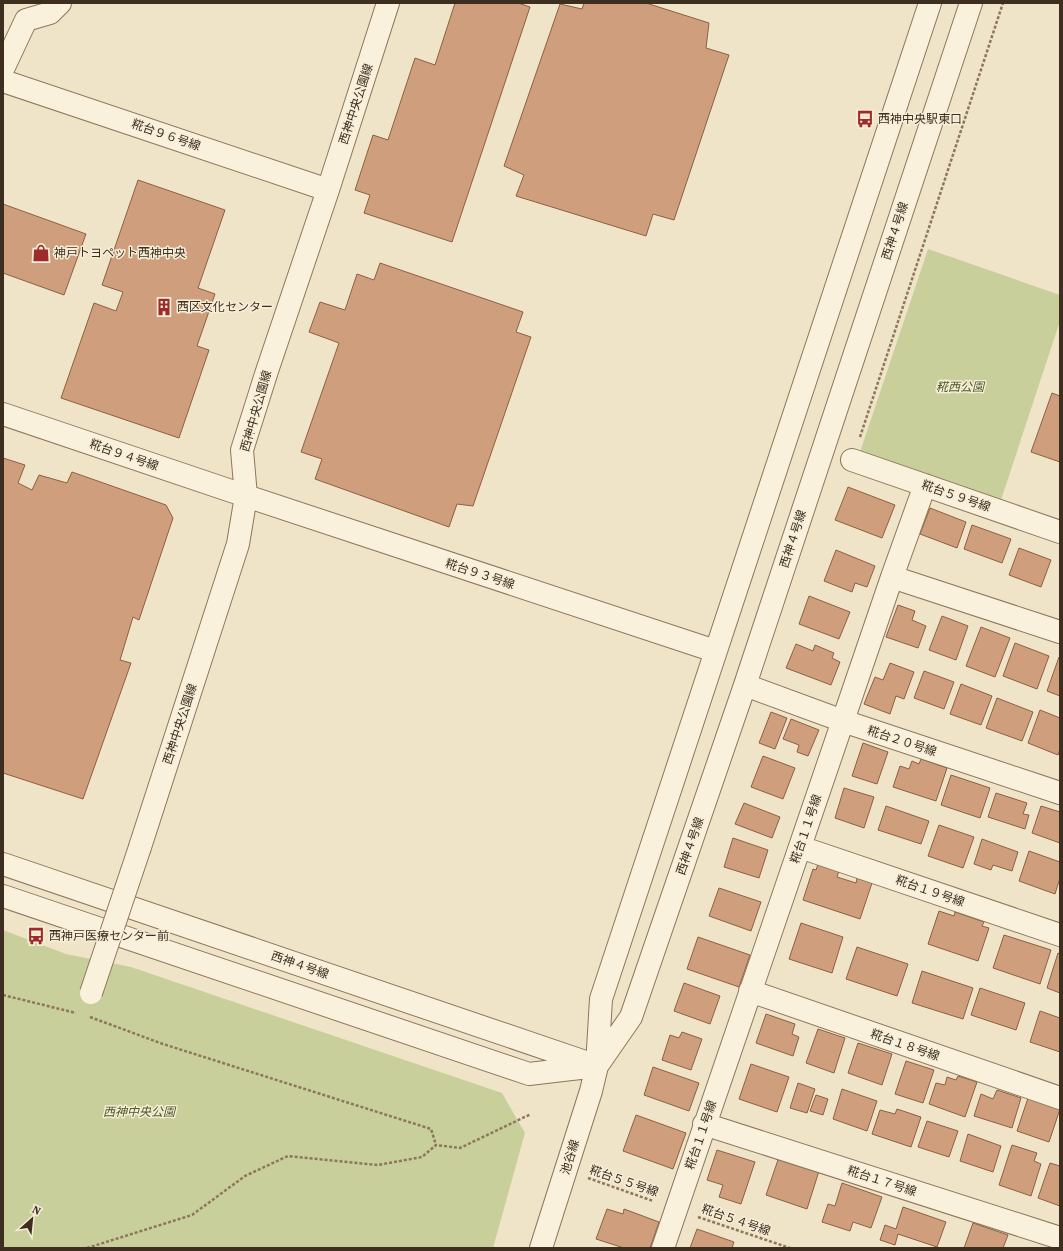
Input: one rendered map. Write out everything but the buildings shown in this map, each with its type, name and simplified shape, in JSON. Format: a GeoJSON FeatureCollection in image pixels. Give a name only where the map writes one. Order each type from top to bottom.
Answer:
{"type":"FeatureCollection","features":[{"type":"Feature","properties":{"kind":"street"},"geometry":{"type":"LineString","coordinates":[[3,69],[26,20],[50,14],[60,3]]}},
{"type":"Feature","properties":{"kind":"street","name":"西神中央公園線"},"geometry":{"type":"LineString","coordinates":[[91,993],[238,544],[246,496],[242,450],[388,3]]}},
{"type":"Feature","properties":{"kind":"street"},"geometry":{"type":"LineString","coordinates":[[3,896],[529,1074],[597,1066],[601,999],[930,3]]}},
{"type":"Feature","properties":{"kind":"street","name":"西神４号線"},"geometry":{"type":"LineString","coordinates":[[3,864],[597,1066],[631,1017],[745,685],[971,3]]}},
{"type":"Feature","properties":{"kind":"street","name":"糀台９６号線"},"geometry":{"type":"LineString","coordinates":[[3,81],[328,190]]}},
{"type":"Feature","properties":{"kind":"street","name":"糀台９４号線"},"geometry":{"type":"LineString","coordinates":[[3,414],[246,496]]}},
{"type":"Feature","properties":{"kind":"street","name":"糀台５９号線"},"geometry":{"type":"LineString","coordinates":[[852,460],[1060,532]]}},
{"type":"Feature","properties":{"kind":"street","name":"糀台１１号線"},"geometry":{"type":"LineString","coordinates":[[663,1248],[704,1124],[925,485]]}},
{"type":"Feature","properties":{"kind":"street","name":"糀台９３号線"},"geometry":{"type":"LineString","coordinates":[[246,496],[715,651]]}},
{"type":"Feature","properties":{"kind":"street"},"geometry":{"type":"LineString","coordinates":[[892,577],[1060,632]]}},
{"type":"Feature","properties":{"kind":"street","name":"糀台２０号線"},"geometry":{"type":"LineString","coordinates":[[745,685],[843,721],[1060,793]]}},
{"type":"Feature","properties":{"kind":"street","name":"糀台１９号線"},"geometry":{"type":"LineString","coordinates":[[800,847],[1060,935]]}},
{"type":"Feature","properties":{"kind":"street","name":"糀台１８号線"},"geometry":{"type":"LineString","coordinates":[[750,992],[1060,1098]]}},
{"type":"Feature","properties":{"kind":"street","name":"池谷線"},"geometry":{"type":"LineString","coordinates":[[541,1248],[591,1091],[597,1066]]}},
{"type":"Feature","properties":{"kind":"street","name":"糀台１７号線"},"geometry":{"type":"LineString","coordinates":[[704,1124],[1060,1238]]}},
{"type":"Feature","properties":{"kind":"path"},"geometry":{"type":"LineString","coordinates":[[852,460],[1003,3]]}},
{"type":"Feature","properties":{"kind":"path"},"geometry":{"type":"LineString","coordinates":[[84,1015],[91,993]]}},
{"type":"Feature","properties":{"kind":"path"},"geometry":{"type":"LineString","coordinates":[[3,995],[84,1015],[163,1044],[430,1129],[436,1145]]}},
{"type":"Feature","properties":{"kind":"path"},"geometry":{"type":"LineString","coordinates":[[87,1248],[192,1214],[245,1176],[288,1156],[378,1165],[422,1157],[436,1145],[460,1148],[530,1114]]}},
{"type":"Feature","properties":{"kind":"path","name":"糀台５５号線"},"geometry":{"type":"LineString","coordinates":[[566,1170],[676,1210]]}},
{"type":"Feature","properties":{"kind":"path","name":"糀台５４号線"},"geometry":{"type":"LineString","coordinates":[[676,1210],[790,1248]]}},
{"type":"Feature","properties":{"kind":"green space","name":"糀西公園"},"geometry":{"type":"Polygon","coordinates":[[[928,249],[1060,295],[1060,321],[1000,503],[860,452],[928,249]]]}},
{"type":"Feature","properties":{"kind":"green space","name":"西神中央公園"},"geometry":{"type":"Polygon","coordinates":[[[3,930],[66,954],[131,967],[502,1093],[525,1133],[493,1248],[3,1248],[3,930]]]}},
{"type":"Feature","properties":{"kind":"place","name":"西神中央駅東口"},"geometry":{"type":"Point","coordinates":[865,119]}},
{"type":"Feature","properties":{"kind":"place","name":"神戸トヨペット西神中央"},"geometry":{"type":"Point","coordinates":[41,253]}},
{"type":"Feature","properties":{"kind":"place","name":"西区文化センター"},"geometry":{"type":"Point","coordinates":[164,307]}},
{"type":"Feature","properties":{"kind":"place","name":"西神戸医療センター前"},"geometry":{"type":"Point","coordinates":[36,936]}}]}
